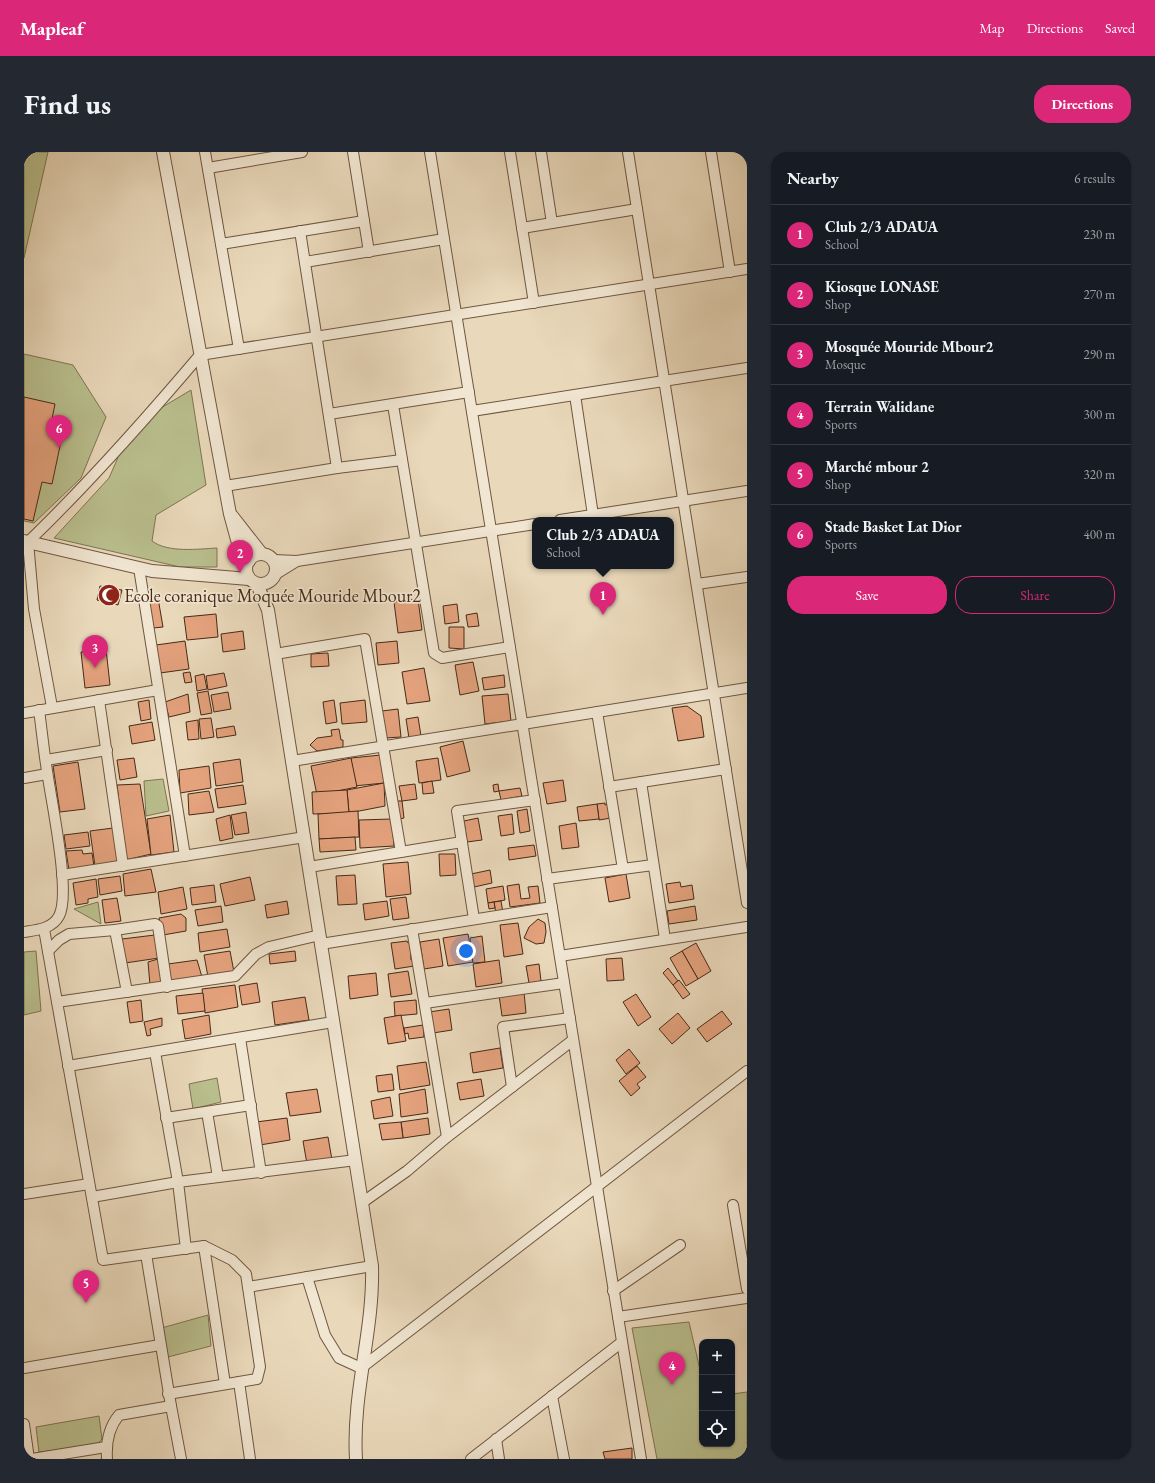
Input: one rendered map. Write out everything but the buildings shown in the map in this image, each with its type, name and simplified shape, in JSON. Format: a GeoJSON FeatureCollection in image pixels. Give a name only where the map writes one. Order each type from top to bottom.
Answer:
{"type":"FeatureCollection","features":[{"type":"Feature","properties":{"kind":"street"},"geometry":{"type":"LineString","coordinates":[[163,152],[230,514],[239,547],[248,563]]}},
{"type":"Feature","properties":{"kind":"street"},"geometry":{"type":"LineString","coordinates":[[205,152],[238,349]]}},
{"type":"Feature","properties":{"kind":"street"},"geometry":{"type":"LineString","coordinates":[[208,168],[302,152]]}},
{"type":"Feature","properties":{"kind":"street"},"geometry":{"type":"LineString","coordinates":[[353,152],[368,252]]}},
{"type":"Feature","properties":{"kind":"street"},"geometry":{"type":"LineString","coordinates":[[430,152],[641,1459]]}},
{"type":"Feature","properties":{"kind":"street"},"geometry":{"type":"LineString","coordinates":[[510,152],[534,303]]}},
{"type":"Feature","properties":{"kind":"street"},"geometry":{"type":"LineString","coordinates":[[541,152],[552,223]]}},
{"type":"Feature","properties":{"kind":"street"},"geometry":{"type":"LineString","coordinates":[[628,152],[747,903]]}},
{"type":"Feature","properties":{"kind":"street"},"geometry":{"type":"LineString","coordinates":[[711,152],[730,272]]}},
{"type":"Feature","properties":{"kind":"street"},"geometry":{"type":"LineString","coordinates":[[522,228],[637,209]]}},
{"type":"Feature","properties":{"kind":"street"},"geometry":{"type":"LineString","coordinates":[[221,244],[364,221]]}},
{"type":"Feature","properties":{"kind":"street"},"geometry":{"type":"LineString","coordinates":[[300,231],[338,468]]}},
{"type":"Feature","properties":{"kind":"street"},"geometry":{"type":"LineString","coordinates":[[305,262],[444,239]]}},
{"type":"Feature","properties":{"kind":"street"},"geometry":{"type":"LineString","coordinates":[[26,542],[91,478],[160,402],[200,355],[747,269]]}},
{"type":"Feature","properties":{"kind":"street"},"geometry":{"type":"LineString","coordinates":[[472,411],[747,368]]}},
{"type":"Feature","properties":{"kind":"street"},"geometry":{"type":"LineString","coordinates":[[329,414],[469,392]]}},
{"type":"Feature","properties":{"kind":"street"},"geometry":{"type":"LineString","coordinates":[[575,395],[593,515]]}},
{"type":"Feature","properties":{"kind":"street"},"geometry":{"type":"LineString","coordinates":[[393,405],[434,653],[438,657],[442,658],[510,646]]}},
{"type":"Feature","properties":{"kind":"street"},"geometry":{"type":"LineString","coordinates":[[225,486],[338,468],[402,460]]}},
{"type":"Feature","properties":{"kind":"street"},"geometry":{"type":"LineString","coordinates":[[580,517],[747,491]]}},
{"type":"Feature","properties":{"kind":"street"},"geometry":{"type":"LineString","coordinates":[[230,514],[261,554]]}},
{"type":"Feature","properties":{"kind":"street"},"geometry":{"type":"LineString","coordinates":[[356,1459],[355,1432],[361,1368],[373,1292],[372,1266],[268,610],[246,570],[252,557],[261,554],[266,554],[274,560],[297,561],[532,524]]}},
{"type":"Feature","properties":{"kind":"street"},"geometry":{"type":"LineString","coordinates":[[26,542],[139,568],[267,584],[297,561]]}},
{"type":"Feature","properties":{"kind":"street"},"geometry":{"type":"LineString","coordinates":[[26,542],[34,609],[52,708]]}},
{"type":"Feature","properties":{"kind":"street"},"geometry":{"type":"LineString","coordinates":[[268,610],[277,569],[274,560]]}},
{"type":"Feature","properties":{"kind":"street"},"geometry":{"type":"LineString","coordinates":[[224,578],[248,563]]}},
{"type":"Feature","properties":{"kind":"street"},"geometry":{"type":"LineString","coordinates":[[139,568],[185,856]]}},
{"type":"Feature","properties":{"kind":"street"},"geometry":{"type":"LineString","coordinates":[[697,584],[747,577]]}},
{"type":"Feature","properties":{"kind":"street"},"geometry":{"type":"LineString","coordinates":[[275,654],[364,639],[401,852]]}},
{"type":"Feature","properties":{"kind":"street"},"geometry":{"type":"LineString","coordinates":[[292,761],[747,688]]}},
{"type":"Feature","properties":{"kind":"street"},"geometry":{"type":"LineString","coordinates":[[24,713],[158,690]]}},
{"type":"Feature","properties":{"kind":"street"},"geometry":{"type":"LineString","coordinates":[[100,700],[123,866]]}},
{"type":"Feature","properties":{"kind":"street"},"geometry":{"type":"LineString","coordinates":[[24,932],[44,929],[53,923],[59,916],[62,904],[62,875],[39,710]]}},
{"type":"Feature","properties":{"kind":"street"},"geometry":{"type":"LineString","coordinates":[[597,712],[623,869]]}},
{"type":"Feature","properties":{"kind":"street"},"geometry":{"type":"LineString","coordinates":[[46,760],[107,750]]}},
{"type":"Feature","properties":{"kind":"street"},"geometry":{"type":"LineString","coordinates":[[609,786],[726,769]]}},
{"type":"Feature","properties":{"kind":"street"},"geometry":{"type":"LineString","coordinates":[[24,778],[47,774]]}},
{"type":"Feature","properties":{"kind":"street"},"geometry":{"type":"LineString","coordinates":[[641,782],[665,939]]}},
{"type":"Feature","properties":{"kind":"street"},"geometry":{"type":"LineString","coordinates":[[474,919],[457,811],[534,800]]}},
{"type":"Feature","properties":{"kind":"street"},"geometry":{"type":"LineString","coordinates":[[62,875],[305,837]]}},
{"type":"Feature","properties":{"kind":"street"},"geometry":{"type":"LineString","coordinates":[[309,867],[462,842]]}},
{"type":"Feature","properties":{"kind":"street"},"geometry":{"type":"LineString","coordinates":[[547,879],[653,865]]}},
{"type":"Feature","properties":{"kind":"street"},"geometry":{"type":"LineString","coordinates":[[57,1002],[235,976],[256,954],[269,947],[321,939],[412,929],[552,907]]}},
{"type":"Feature","properties":{"kind":"street"},"geometry":{"type":"LineString","coordinates":[[48,951],[59,940],[69,934],[157,925],[167,987]]}},
{"type":"Feature","properties":{"kind":"street"},"geometry":{"type":"LineString","coordinates":[[560,956],[747,927]]}},
{"type":"Feature","properties":{"kind":"street"},"geometry":{"type":"LineString","coordinates":[[44,929],[103,1260],[204,1246],[223,1254],[239,1266],[246,1274],[260,1374],[257,1379],[168,1394]]}},
{"type":"Feature","properties":{"kind":"street"},"geometry":{"type":"LineString","coordinates":[[412,929],[447,1137]]}},
{"type":"Feature","properties":{"kind":"street"},"geometry":{"type":"LineString","coordinates":[[115,930],[126,992]]}},
{"type":"Feature","properties":{"kind":"street"},"geometry":{"type":"LineString","coordinates":[[425,1003],[564,983]]}},
{"type":"Feature","properties":{"kind":"street"},"geometry":{"type":"LineString","coordinates":[[512,1087],[503,1027],[570,1018]]}},
{"type":"Feature","properties":{"kind":"street"},"geometry":{"type":"LineString","coordinates":[[68,1066],[333,1022]]}},
{"type":"Feature","properties":{"kind":"street"},"geometry":{"type":"LineString","coordinates":[[240,1038],[261,1173]]}},
{"type":"Feature","properties":{"kind":"street"},"geometry":{"type":"LineString","coordinates":[[363,1202],[407,1171],[447,1137],[573,1040]]}},
{"type":"Feature","properties":{"kind":"street"},"geometry":{"type":"LineString","coordinates":[[155,1052],[178,1182],[186,1249]]}},
{"type":"Feature","properties":{"kind":"street"},"geometry":{"type":"LineString","coordinates":[[361,1368],[597,1188],[747,1071]]}},
{"type":"Feature","properties":{"kind":"street"},"geometry":{"type":"LineString","coordinates":[[166,1118],[251,1105]]}},
{"type":"Feature","properties":{"kind":"street"},"geometry":{"type":"LineString","coordinates":[[207,1112],[218,1177]]}},
{"type":"Feature","properties":{"kind":"street"},"geometry":{"type":"LineString","coordinates":[[92,1197],[178,1182],[261,1173],[356,1160]]}},
{"type":"Feature","properties":{"kind":"street"},"geometry":{"type":"LineString","coordinates":[[24,1194],[89,1184]]}},
{"type":"Feature","properties":{"kind":"street"},"geometry":{"type":"LineString","coordinates":[[733,1206],[747,1289]]}},
{"type":"Feature","properties":{"kind":"street"},"geometry":{"type":"LineString","coordinates":[[614,1291],[680,1245]]}},
{"type":"Feature","properties":{"kind":"street"},"geometry":{"type":"LineString","coordinates":[[204,1246],[225,1384]]}},
{"type":"Feature","properties":{"kind":"street"},"geometry":{"type":"LineString","coordinates":[[146,1254],[170,1406],[181,1459]]}},
{"type":"Feature","properties":{"kind":"street"},"geometry":{"type":"LineString","coordinates":[[248,1287],[372,1266]]}},
{"type":"Feature","properties":{"kind":"street"},"geometry":{"type":"LineString","coordinates":[[307,1277],[326,1334],[339,1358],[361,1368]]}},
{"type":"Feature","properties":{"kind":"street"},"geometry":{"type":"LineString","coordinates":[[618,1317],[747,1298]]}},
{"type":"Feature","properties":{"kind":"street"},"geometry":{"type":"LineString","coordinates":[[471,1459],[622,1342]]}},
{"type":"Feature","properties":{"kind":"street"},"geometry":{"type":"LineString","coordinates":[[24,1368],[160,1345]]}},
{"type":"Feature","properties":{"kind":"street"},"geometry":{"type":"LineString","coordinates":[[239,1382],[250,1459]]}},
{"type":"Feature","properties":{"kind":"street"},"geometry":{"type":"LineString","coordinates":[[552,1396],[564,1459]]}},
{"type":"Feature","properties":{"kind":"street"},"geometry":{"type":"LineString","coordinates":[[107,1459],[106,1447],[114,1421],[119,1415],[170,1406]]}},
{"type":"Feature","properties":{"kind":"street"},"geometry":{"type":"LineString","coordinates":[[24,1424],[31,1459],[106,1447]]}},
{"type":"Feature","properties":{"kind":"street"},"geometry":{"type":"LineString","coordinates":[[496,1439],[499,1459]]}},
{"type":"Feature","properties":{"kind":"green space"},"geometry":{"type":"Polygon","coordinates":[[[24,152],[48,152],[24,258],[24,152]]]}},
{"type":"Feature","properties":{"kind":"green space"},"geometry":{"type":"Polygon","coordinates":[[[24,354],[73,365],[106,417],[81,478],[34,523],[24,521],[24,354]]]}},
{"type":"Feature","properties":{"kind":"green space"},"geometry":{"type":"Polygon","coordinates":[[[191,390],[206,485],[156,515],[152,541],[159,545],[175,549],[217,548],[217,567],[180,567],[54,538],[109,478],[119,455],[136,430],[149,415],[191,390]]]}},
{"type":"Feature","properties":{"kind":"green space"},"geometry":{"type":"Polygon","coordinates":[[[163,779],[169,811],[146,816],[144,781],[163,779]]]}},
{"type":"Feature","properties":{"kind":"green space"},"geometry":{"type":"Polygon","coordinates":[[[98,902],[101,924],[74,909],[98,902]]]}},
{"type":"Feature","properties":{"kind":"green space"},"geometry":{"type":"Polygon","coordinates":[[[36,951],[41,1011],[24,1015],[24,952],[36,951]]]}},
{"type":"Feature","properties":{"kind":"green space"},"geometry":{"type":"Polygon","coordinates":[[[217,1078],[221,1102],[193,1109],[189,1084],[217,1078]]]}},
{"type":"Feature","properties":{"kind":"green space"},"geometry":{"type":"Polygon","coordinates":[[[208,1315],[211,1346],[164,1358],[158,1329],[208,1315]]]}},
{"type":"Feature","properties":{"kind":"green space"},"geometry":{"type":"Polygon","coordinates":[[[689,1322],[699,1365],[699,1447],[735,1447],[735,1394],[747,1392],[747,1459],[657,1459],[632,1328],[689,1322]]]}},
{"type":"Feature","properties":{"kind":"green space"},"geometry":{"type":"Polygon","coordinates":[[[99,1416],[102,1439],[96,1446],[39,1452],[36,1427],[99,1416]]]}},
{"type":"Feature","properties":{"kind":"place","name":"Stade Basket Lat Dior"},"geometry":{"type":"Point","coordinates":[59,448]}},
{"type":"Feature","properties":{"kind":"place","name":"Kiosque LONASE"},"geometry":{"type":"Point","coordinates":[240,573]}},
{"type":"Feature","properties":{"kind":"place","name":"Ecole coranique Moquée Mouride Mbour2"},"geometry":{"type":"Point","coordinates":[109,595]}},
{"type":"Feature","properties":{"kind":"place","name":"Club 2/3 ADAUA"},"geometry":{"type":"Point","coordinates":[603,615]}},
{"type":"Feature","properties":{"kind":"place","name":"Mosquée Mouride Mbour2"},"geometry":{"type":"Point","coordinates":[95,668]}},
{"type":"Feature","properties":{"kind":"place","name":"Marché mbour 2"},"geometry":{"type":"Point","coordinates":[86,1303]}},
{"type":"Feature","properties":{"kind":"place","name":"Terrain Walidane"},"geometry":{"type":"Point","coordinates":[672,1385]}}]}
